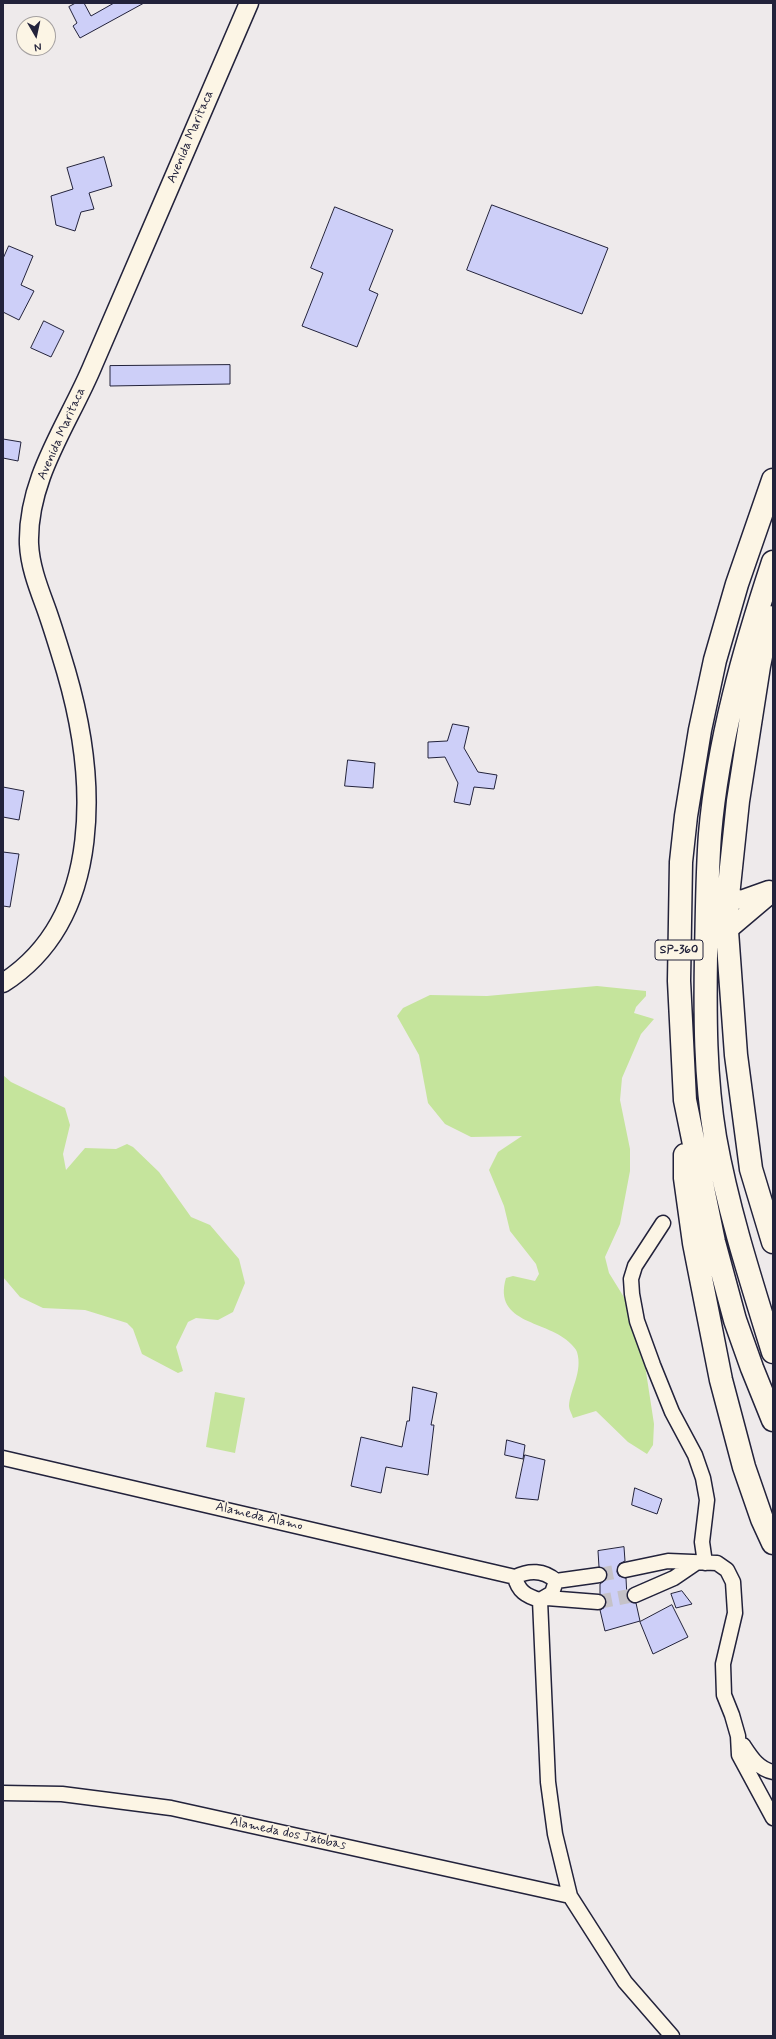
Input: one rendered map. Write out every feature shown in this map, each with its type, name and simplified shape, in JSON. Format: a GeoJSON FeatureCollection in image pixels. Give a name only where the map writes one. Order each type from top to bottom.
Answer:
{"type":"FeatureCollection","features":[{"type":"Feature","properties":{"kind":"highway","name":"SP-360"},"geometry":{"type":"LineString","coordinates":[[773,480],[737,584],[715,660],[700,730],[686,816],[681,862],[679,981],[685,1100],[714,1242],[735,1320],[773,1420]]}},
{"type":"Feature","properties":{"kind":"highway","name":"SP-360"},"geometry":{"type":"LineString","coordinates":[[773,562],[756,613],[737,684],[720,764],[710,833],[705,993],[707,1066],[715,1135],[728,1201],[773,1352]]}},
{"type":"Feature","properties":{"kind":"highway"},"geometry":{"type":"LineString","coordinates":[[773,598],[759,666],[746,748],[728,896],[727,931],[736,1055],[751,1169],[773,1242]]}},
{"type":"Feature","properties":{"kind":"highway"},"geometry":{"type":"LineString","coordinates":[[685,1100],[685,1178],[694,1243],[707,1313],[721,1380],[744,1467],[762,1519],[773,1543]]}},
{"type":"Feature","properties":{"kind":"street","name":"Avenida Maritaca"},"geometry":{"type":"LineString","coordinates":[[3,982],[39,952],[61,921],[79,872],[87,828],[87,792],[84,753],[67,674],[35,578],[29,545],[32,508],[46,464],[91,371],[249,3]]}},
{"type":"Feature","properties":{"kind":"street"},"geometry":{"type":"LineString","coordinates":[[728,896],[741,900],[773,888]]}},
{"type":"Feature","properties":{"kind":"street"},"geometry":{"type":"LineString","coordinates":[[727,931],[773,892]]}},
{"type":"Feature","properties":{"kind":"street"},"geometry":{"type":"LineString","coordinates":[[663,1223],[635,1266],[630,1279],[637,1321],[653,1365],[672,1412],[695,1455],[703,1478],[707,1500],[700,1563]]}},
{"type":"Feature","properties":{"kind":"street","name":"Alameda Alamo"},"geometry":{"type":"LineString","coordinates":[[3,1458],[515,1577],[532,1572],[551,1576],[556,1581]]}},
{"type":"Feature","properties":{"kind":"street"},"geometry":{"type":"LineString","coordinates":[[625,1570],[668,1561],[717,1564],[727,1570],[733,1582],[736,1613],[723,1664],[724,1695],[738,1736],[739,1755],[773,1818]]}},
{"type":"Feature","properties":{"kind":"street"},"geometry":{"type":"LineString","coordinates":[[634,1595],[674,1578],[700,1563]]}},
{"type":"Feature","properties":{"kind":"street"},"geometry":{"type":"LineString","coordinates":[[599,1575],[556,1581],[555,1588],[543,1599],[548,1782],[555,1834],[570,1896],[625,1982],[672,2036]]}},
{"type":"Feature","properties":{"kind":"street"},"geometry":{"type":"LineString","coordinates":[[515,1577],[520,1590],[527,1596],[543,1599],[598,1602]]}},
{"type":"Feature","properties":{"kind":"street"},"geometry":{"type":"LineString","coordinates":[[738,1736],[753,1761],[773,1772]]}},
{"type":"Feature","properties":{"kind":"street","name":"Alameda dos Jatobas"},"geometry":{"type":"LineString","coordinates":[[3,1794],[62,1794],[171,1808],[570,1896]]}},
{"type":"Feature","properties":{"kind":"green space"},"geometry":{"type":"Polygon","coordinates":[[[597,986],[646,991],[646,996],[636,1007],[634,1013],[654,1019],[641,1034],[622,1078],[620,1100],[630,1149],[630,1171],[620,1224],[605,1257],[609,1273],[630,1307],[641,1339],[654,1424],[653,1445],[647,1454],[628,1442],[596,1411],[573,1418],[569,1406],[578,1366],[576,1350],[561,1336],[525,1320],[507,1305],[504,1293],[506,1278],[513,1276],[535,1281],[539,1274],[536,1264],[510,1231],[504,1206],[489,1170],[498,1152],[522,1136],[471,1137],[445,1124],[428,1103],[419,1055],[397,1016],[403,1008],[430,995],[487,996],[597,986]]]}},
{"type":"Feature","properties":{"kind":"green space"},"geometry":{"type":"Polygon","coordinates":[[[3,1075],[11,1082],[65,1108],[70,1125],[63,1154],[66,1170],[85,1148],[116,1149],[127,1144],[133,1147],[159,1172],[191,1217],[210,1225],[239,1259],[245,1283],[233,1312],[218,1320],[196,1318],[188,1322],[176,1347],[183,1371],[178,1373],[142,1354],[133,1329],[127,1323],[85,1310],[43,1308],[20,1297],[3,1277],[3,1075]]]}},
{"type":"Feature","properties":{"kind":"green space"},"geometry":{"type":"Polygon","coordinates":[[[215,1392],[245,1398],[235,1453],[206,1447],[215,1392]]]}},
{"type":"Feature","properties":{"kind":"building"},"geometry":{"type":"Polygon","coordinates":[[[76,3],[84,3],[91,16],[114,3],[144,3],[80,38],[73,26],[77,23],[69,7],[76,3]]]}},
{"type":"Feature","properties":{"kind":"building"},"geometry":{"type":"Polygon","coordinates":[[[104,157],[112,186],[89,193],[94,209],[81,212],[75,231],[56,225],[51,196],[73,189],[67,168],[104,157]]]}},
{"type":"Feature","properties":{"kind":"building"},"geometry":{"type":"Polygon","coordinates":[[[492,205],[608,248],[582,314],[467,270],[492,205]]]}},
{"type":"Feature","properties":{"kind":"building"},"geometry":{"type":"Polygon","coordinates":[[[335,207],[393,230],[369,290],[378,294],[357,347],[302,326],[323,273],[311,268],[335,207]]]}},
{"type":"Feature","properties":{"kind":"building"},"geometry":{"type":"Polygon","coordinates":[[[9,246],[33,256],[21,285],[34,291],[19,320],[3,312],[3,259],[9,246]]]}},
{"type":"Feature","properties":{"kind":"building"},"geometry":{"type":"Polygon","coordinates":[[[44,321],[64,331],[51,357],[31,348],[44,321]]]}},
{"type":"Feature","properties":{"kind":"building"},"geometry":{"type":"Polygon","coordinates":[[[230,365],[230,384],[110,386],[110,366],[230,365]]]}},
{"type":"Feature","properties":{"kind":"building"},"geometry":{"type":"Polygon","coordinates":[[[3,439],[21,442],[18,461],[3,458],[3,439]]]}},
{"type":"Feature","properties":{"kind":"building"},"geometry":{"type":"Polygon","coordinates":[[[453,724],[469,727],[464,748],[478,772],[497,775],[494,789],[474,787],[470,805],[454,802],[458,783],[445,757],[428,758],[428,742],[447,741],[453,724]]]}},
{"type":"Feature","properties":{"kind":"building"},"geometry":{"type":"Polygon","coordinates":[[[348,760],[375,763],[373,788],[345,786],[348,760]]]}},
{"type":"Feature","properties":{"kind":"building"},"geometry":{"type":"Polygon","coordinates":[[[3,787],[24,791],[19,820],[3,817],[3,787]]]}},
{"type":"Feature","properties":{"kind":"building"},"geometry":{"type":"Polygon","coordinates":[[[3,852],[19,854],[10,907],[3,906],[3,852]]]}},
{"type":"Feature","properties":{"kind":"building"},"geometry":{"type":"Polygon","coordinates":[[[413,1387],[437,1393],[431,1425],[434,1425],[428,1475],[386,1467],[381,1493],[351,1486],[361,1437],[402,1447],[407,1421],[409,1421],[413,1387]]]}},
{"type":"Feature","properties":{"kind":"building"},"geometry":{"type":"Polygon","coordinates":[[[507,1440],[525,1445],[523,1459],[505,1455],[507,1440]]]}},
{"type":"Feature","properties":{"kind":"building"},"geometry":{"type":"Polygon","coordinates":[[[525,1455],[545,1460],[538,1500],[516,1498],[525,1455]]]}},
{"type":"Feature","properties":{"kind":"building"},"geometry":{"type":"Polygon","coordinates":[[[635,1488],[662,1499],[657,1514],[632,1505],[635,1488]]]}},
{"type":"Feature","properties":{"kind":"building"},"geometry":{"type":"Polygon","coordinates":[[[624,1547],[625,1561],[619,1564],[617,1572],[619,1576],[626,1578],[627,1598],[630,1602],[636,1603],[640,1621],[605,1631],[600,1610],[605,1607],[606,1602],[605,1598],[600,1594],[600,1584],[604,1581],[607,1574],[605,1570],[599,1567],[598,1551],[624,1547]]]}},
{"type":"Feature","properties":{"kind":"building"},"geometry":{"type":"Polygon","coordinates":[[[682,1591],[692,1604],[676,1608],[671,1594],[682,1591]]]}},
{"type":"Feature","properties":{"kind":"building"},"geometry":{"type":"Polygon","coordinates":[[[672,1605],[688,1637],[653,1654],[640,1622],[672,1605]]]}},
{"type":"Feature","properties":{"kind":"tunnel"},"geometry":{"type":"LineString","coordinates":[[599,1575],[625,1570]]}},
{"type":"Feature","properties":{"kind":"tunnel"},"geometry":{"type":"LineString","coordinates":[[598,1602],[635,1595]]}}]}
